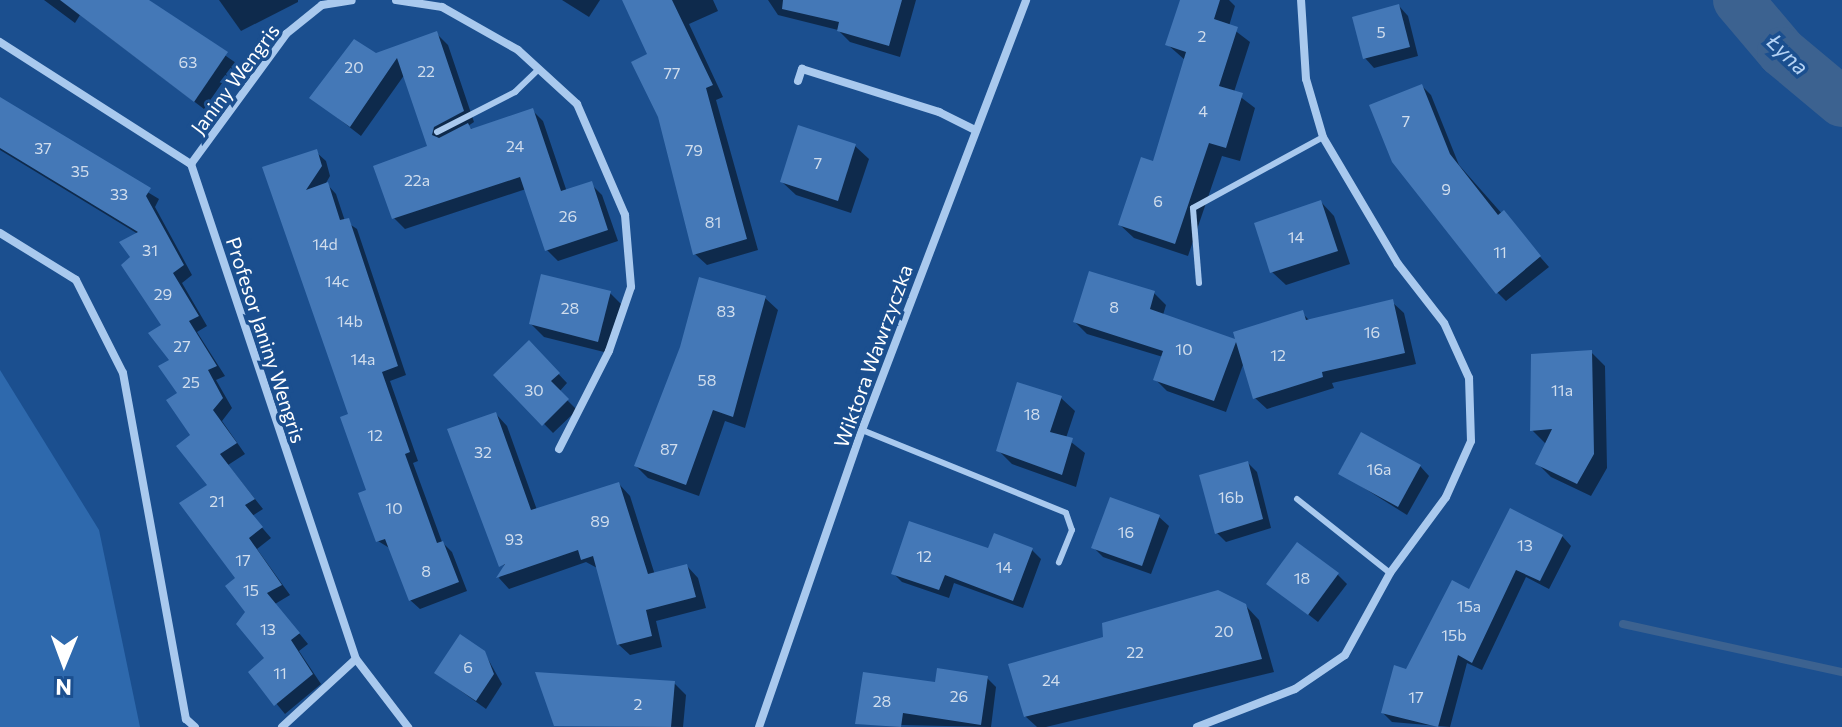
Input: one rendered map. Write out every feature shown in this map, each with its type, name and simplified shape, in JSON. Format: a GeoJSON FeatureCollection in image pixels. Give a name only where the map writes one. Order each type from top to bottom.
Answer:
{"type":"FeatureCollection","features":[{"type":"Feature","properties":{"kind":"street","name":"Janiny Wengris"},"geometry":{"type":"LineString","coordinates":[[191,164],[286,34],[322,5],[352,0]]}},
{"type":"Feature","properties":{"kind":"street"},"geometry":{"type":"LineString","coordinates":[[396,0],[442,7],[518,50],[577,104],[625,215],[631,287],[609,351],[559,449]]}},
{"type":"Feature","properties":{"kind":"street","name":"Wiktora Wawrzyczka"},"geometry":{"type":"LineString","coordinates":[[759,727],[862,430],[1026,0]]}},
{"type":"Feature","properties":{"kind":"street"},"geometry":{"type":"LineString","coordinates":[[1197,727],[1295,689],[1345,655],[1390,573],[1446,497],[1471,441],[1469,378],[1444,323],[1398,264],[1323,137],[1306,79],[1301,0]]}},
{"type":"Feature","properties":{"kind":"street"},"geometry":{"type":"LineString","coordinates":[[0,42],[191,164]]}},
{"type":"Feature","properties":{"kind":"street"},"geometry":{"type":"LineString","coordinates":[[798,81],[802,69],[939,112],[975,130]]}},
{"type":"Feature","properties":{"kind":"street","name":"Profesor Janiny Wengris"},"geometry":{"type":"LineString","coordinates":[[191,164],[356,659],[408,727]]}},
{"type":"Feature","properties":{"kind":"street"},"geometry":{"type":"LineString","coordinates":[[0,233],[76,280],[123,373],[186,719],[195,727]]}},
{"type":"Feature","properties":{"kind":"street"},"geometry":{"type":"LineString","coordinates":[[282,727],[356,659]]}},
{"type":"Feature","properties":{"kind":"lane"},"geometry":{"type":"LineString","coordinates":[[437,132],[515,92],[539,69]]}},
{"type":"Feature","properties":{"kind":"lane"},"geometry":{"type":"LineString","coordinates":[[1199,283],[1193,208],[1323,137]]}},
{"type":"Feature","properties":{"kind":"lane"},"geometry":{"type":"LineString","coordinates":[[862,430],[1066,513],[1072,530],[1059,563]]}},
{"type":"Feature","properties":{"kind":"lane"},"geometry":{"type":"LineString","coordinates":[[1297,499],[1390,573]]}},
{"type":"Feature","properties":{"kind":"shaded area"},"geometry":{"type":"Polygon","coordinates":[[[0,370],[99,530],[140,727],[0,727],[0,370]]]}},
{"type":"Feature","properties":{"kind":"building"},"geometry":{"type":"Polygon","coordinates":[[[60,0],[149,0],[228,52],[194,102],[60,0]]]}},
{"type":"Feature","properties":{"kind":"building"},"geometry":{"type":"Polygon","coordinates":[[[622,0],[672,0],[713,85],[706,88],[747,239],[693,255],[658,117],[631,62],[647,54],[622,0]]]}},
{"type":"Feature","properties":{"kind":"building"},"geometry":{"type":"Polygon","coordinates":[[[783,0],[902,0],[889,46],[837,31],[839,22],[782,9],[783,0]]]}},
{"type":"Feature","properties":{"kind":"building"},"geometry":{"type":"Polygon","coordinates":[[[1180,0],[1220,0],[1214,19],[1238,27],[1219,86],[1243,93],[1226,148],[1209,143],[1175,244],[1118,225],[1141,157],[1153,161],[1186,52],[1165,45],[1180,0]]]}},
{"type":"Feature","properties":{"kind":"building"},"geometry":{"type":"Polygon","coordinates":[[[1399,4],[1410,47],[1363,59],[1352,17],[1399,4]]]}},
{"type":"Feature","properties":{"kind":"building"},"geometry":{"type":"Polygon","coordinates":[[[437,31],[464,111],[434,127],[432,135],[439,138],[468,123],[471,129],[533,108],[561,191],[592,181],[608,230],[545,251],[520,177],[392,219],[373,166],[427,146],[397,58],[350,127],[309,98],[354,39],[376,53],[437,31]]]}},
{"type":"Feature","properties":{"kind":"building"},"geometry":{"type":"Polygon","coordinates":[[[1422,84],[1450,154],[1498,215],[1504,210],[1541,256],[1496,294],[1392,162],[1369,105],[1422,84]]]}},
{"type":"Feature","properties":{"kind":"building"},"geometry":{"type":"Polygon","coordinates":[[[0,97],[151,188],[146,196],[184,265],[173,273],[199,316],[189,321],[217,366],[208,370],[223,398],[213,410],[237,443],[220,454],[255,499],[245,505],[263,527],[249,538],[282,585],[267,593],[300,633],[291,640],[313,674],[274,706],[248,672],[264,658],[236,624],[245,612],[225,586],[235,578],[179,503],[207,485],[176,446],[190,435],[166,400],[177,393],[158,366],[169,360],[148,333],[161,325],[121,265],[130,257],[119,242],[138,232],[0,148],[0,97]]]}},
{"type":"Feature","properties":{"kind":"building"},"geometry":{"type":"Polygon","coordinates":[[[798,125],[856,144],[838,201],[780,182],[798,125]]]}},
{"type":"Feature","properties":{"kind":"building"},"geometry":{"type":"Polygon","coordinates":[[[317,149],[322,166],[306,190],[328,182],[340,220],[349,218],[398,366],[382,372],[410,452],[405,454],[437,543],[443,541],[459,582],[409,601],[385,539],[376,542],[358,493],[366,490],[340,417],[348,414],[262,167],[317,149]]]}},
{"type":"Feature","properties":{"kind":"building"},"geometry":{"type":"Polygon","coordinates":[[[1321,200],[1338,251],[1270,273],[1254,223],[1321,200]]]}},
{"type":"Feature","properties":{"kind":"building"},"geometry":{"type":"Polygon","coordinates":[[[1089,271],[1155,291],[1150,309],[1235,339],[1233,332],[1303,310],[1306,320],[1393,299],[1405,353],[1322,372],[1323,377],[1253,399],[1236,342],[1214,401],[1153,380],[1163,351],[1073,322],[1089,271]]]}},
{"type":"Feature","properties":{"kind":"building"},"geometry":{"type":"Polygon","coordinates":[[[541,274],[611,291],[598,342],[529,324],[541,274]]]}},
{"type":"Feature","properties":{"kind":"building"},"geometry":{"type":"Polygon","coordinates":[[[699,277],[766,296],[733,417],[713,410],[686,485],[634,466],[680,347],[699,277]]]}},
{"type":"Feature","properties":{"kind":"building"},"geometry":{"type":"Polygon","coordinates":[[[529,340],[560,373],[551,381],[569,399],[542,426],[493,375],[529,340]]]}},
{"type":"Feature","properties":{"kind":"building"},"geometry":{"type":"Polygon","coordinates":[[[1592,350],[1594,454],[1577,484],[1535,464],[1552,429],[1530,431],[1531,354],[1592,350]]]}},
{"type":"Feature","properties":{"kind":"building"},"geometry":{"type":"Polygon","coordinates":[[[1017,382],[1062,396],[1050,432],[1073,438],[1062,475],[996,451],[1017,382]]]}},
{"type":"Feature","properties":{"kind":"building"},"geometry":{"type":"Polygon","coordinates":[[[496,412],[531,510],[619,482],[648,574],[687,564],[696,597],[646,610],[652,636],[617,645],[593,556],[581,560],[578,550],[496,578],[505,564],[499,567],[447,429],[496,412]]]}},
{"type":"Feature","properties":{"kind":"building"},"geometry":{"type":"Polygon","coordinates":[[[1361,432],[1421,465],[1398,507],[1338,474],[1361,432]]]}},
{"type":"Feature","properties":{"kind":"building"},"geometry":{"type":"Polygon","coordinates":[[[1248,461],[1263,519],[1215,534],[1199,475],[1248,461]]]}},
{"type":"Feature","properties":{"kind":"building"},"geometry":{"type":"Polygon","coordinates":[[[1110,497],[1160,515],[1142,566],[1091,548],[1110,497]]]}},
{"type":"Feature","properties":{"kind":"building"},"geometry":{"type":"Polygon","coordinates":[[[1510,508],[1563,535],[1540,581],[1516,570],[1472,663],[1458,655],[1438,727],[1381,713],[1394,665],[1406,669],[1452,580],[1469,589],[1510,508]]]}},
{"type":"Feature","properties":{"kind":"building"},"geometry":{"type":"Polygon","coordinates":[[[909,521],[988,548],[994,533],[1033,548],[1013,601],[945,575],[939,590],[891,574],[909,521]]]}},
{"type":"Feature","properties":{"kind":"building"},"geometry":{"type":"Polygon","coordinates":[[[1297,542],[1339,573],[1308,615],[1266,584],[1297,542]]]}},
{"type":"Feature","properties":{"kind":"building"},"geometry":{"type":"Polygon","coordinates":[[[1218,590],[1246,604],[1262,659],[1024,717],[1008,664],[1103,637],[1102,623],[1218,590]]]}},
{"type":"Feature","properties":{"kind":"building"},"geometry":{"type":"Polygon","coordinates":[[[460,634],[485,651],[494,674],[476,701],[434,673],[460,634]]]}},
{"type":"Feature","properties":{"kind":"building"},"geometry":{"type":"Polygon","coordinates":[[[937,668],[988,676],[981,725],[903,713],[901,727],[855,724],[863,672],[935,682],[937,668]]]}},
{"type":"Feature","properties":{"kind":"building"},"geometry":{"type":"Polygon","coordinates":[[[535,672],[675,681],[671,727],[554,726],[535,672]]]}},
{"type":"Feature","properties":{"kind":"waterway","name":"Łyna"},"geometry":{"type":"LineString","coordinates":[[1738,0],[1782,52],[1842,102]]}},
{"type":"Feature","properties":{"kind":"waterway"},"geometry":{"type":"LineString","coordinates":[[1623,624],[1842,672]]}}]}
